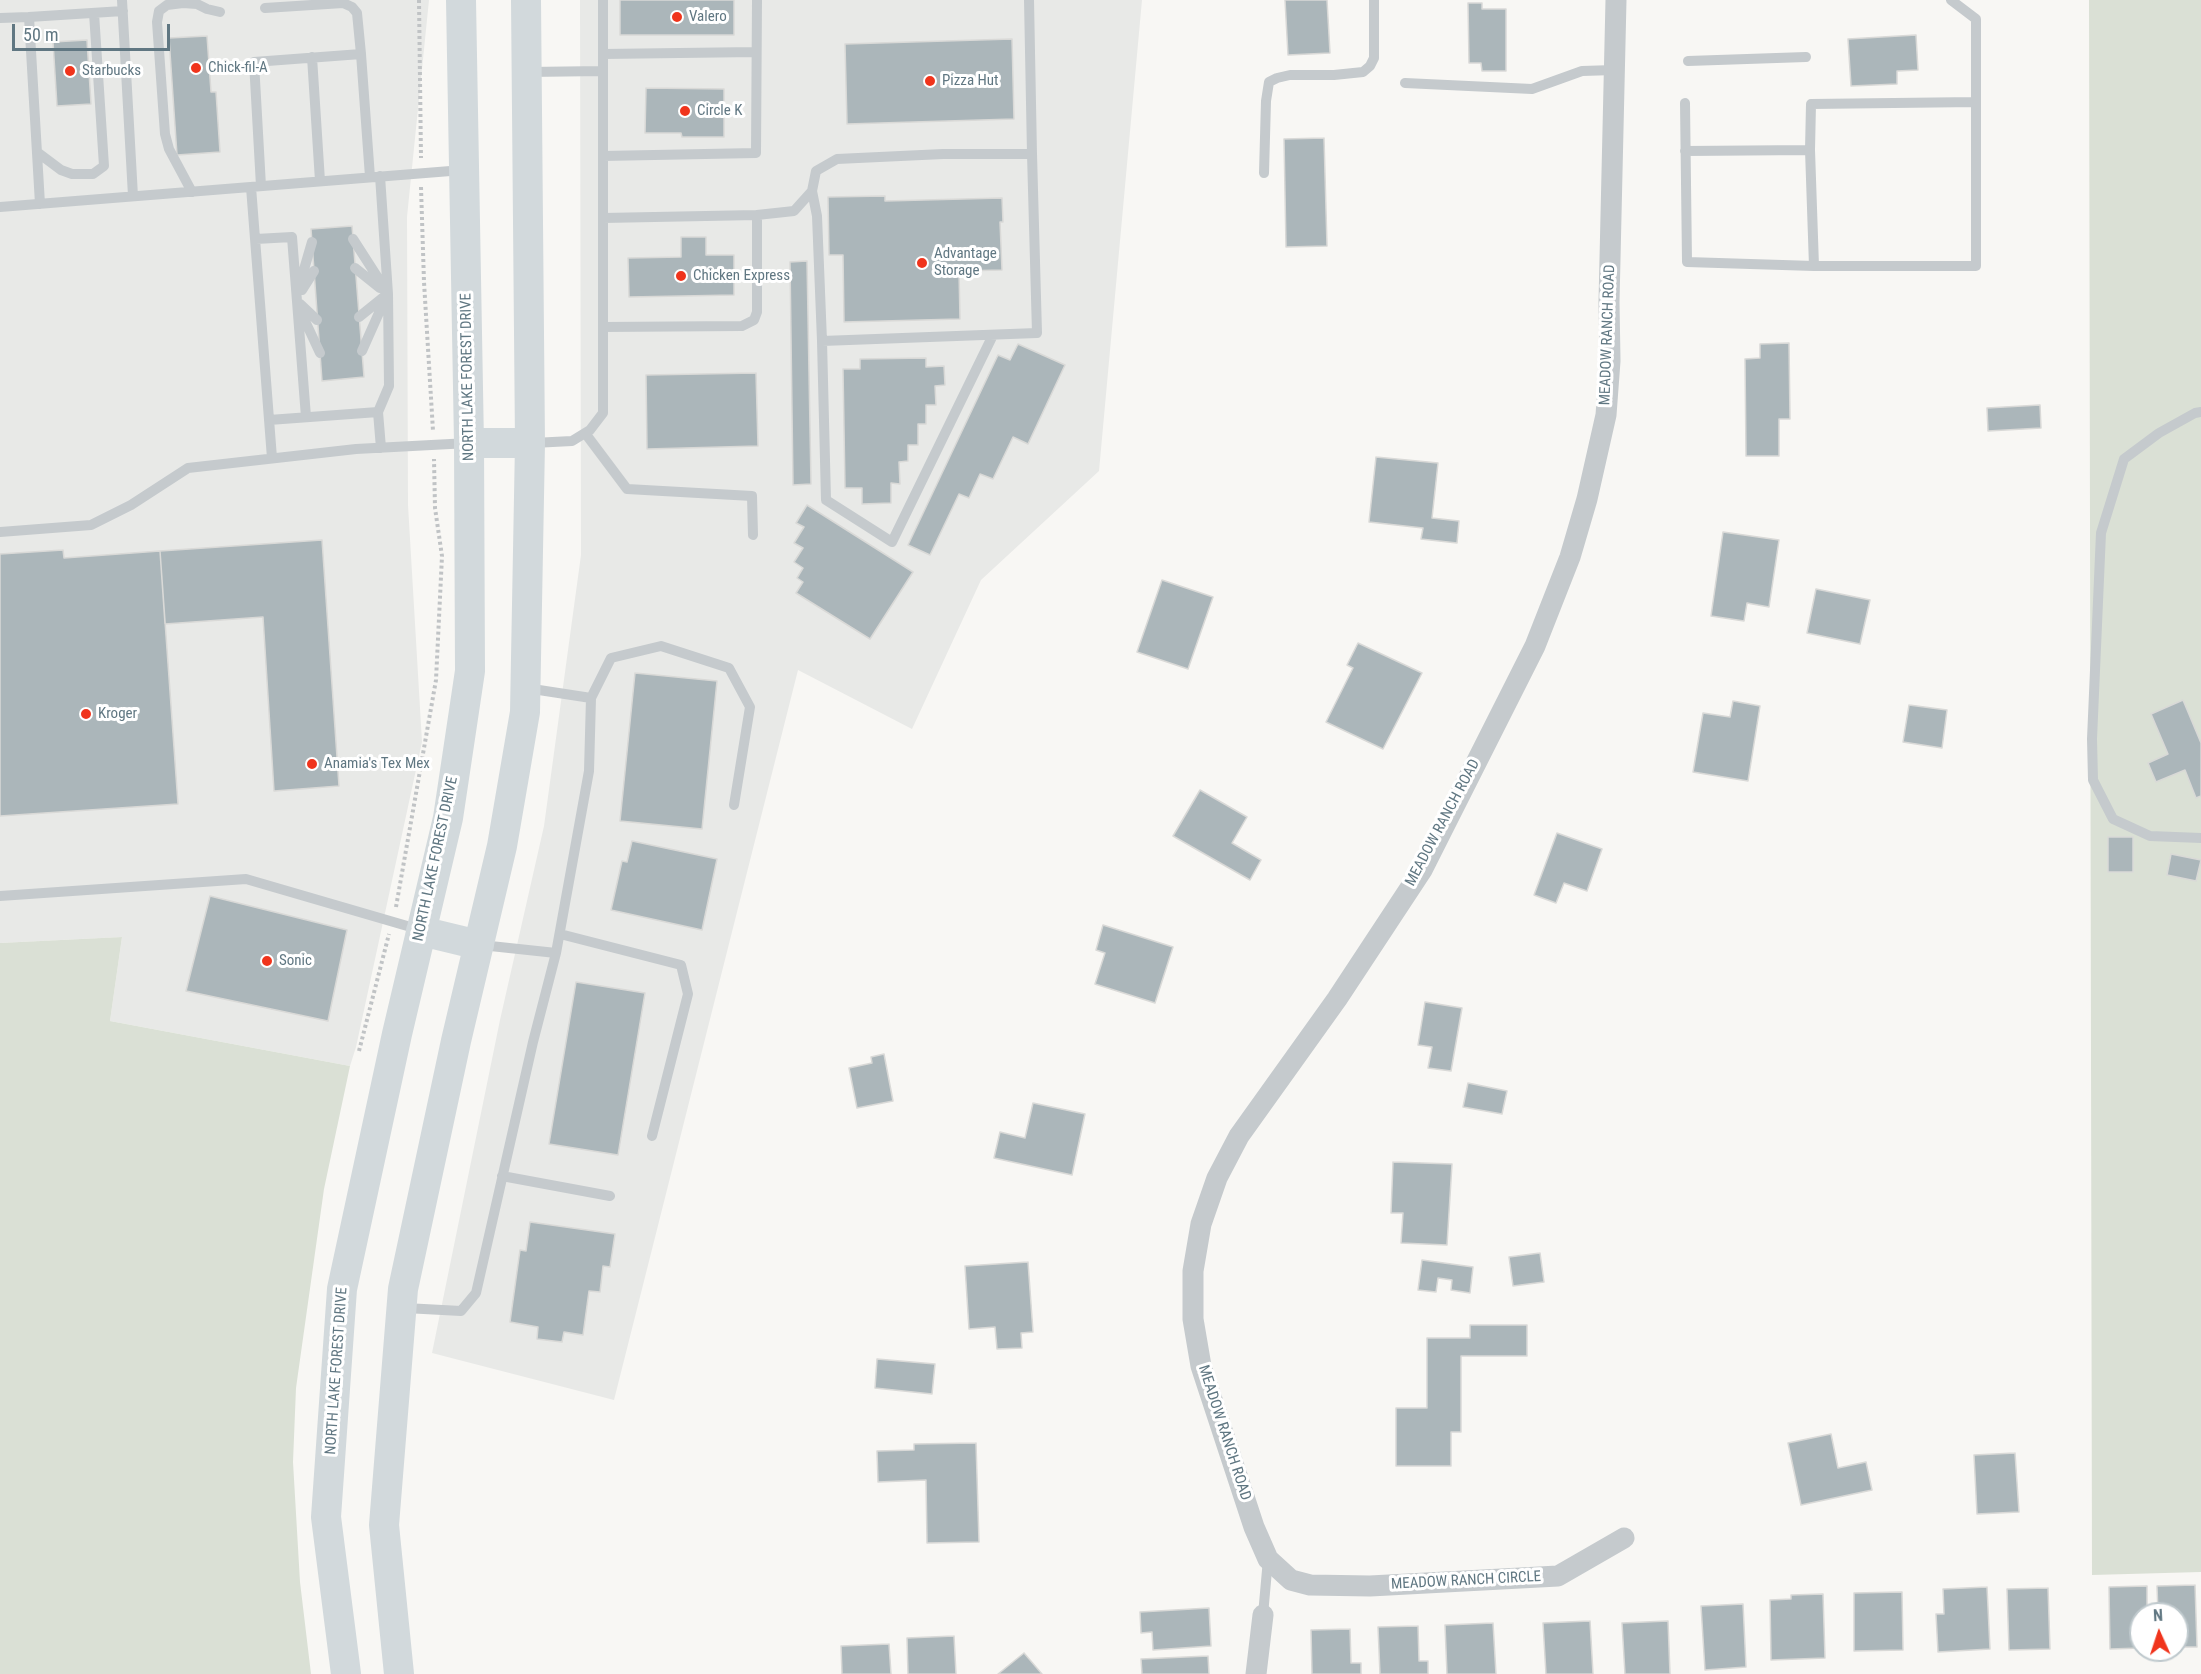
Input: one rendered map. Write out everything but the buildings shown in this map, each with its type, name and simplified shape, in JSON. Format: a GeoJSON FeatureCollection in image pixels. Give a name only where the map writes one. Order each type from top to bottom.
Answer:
{"type":"FeatureCollection","features":[{"type":"Feature","properties":{"kind":"main road","name":"NORTH LAKE FOREST DRIVE"},"geometry":{"type":"LineString","coordinates":[[346,1674],[326,1517],[342,1289],[447,818],[470,671],[469,443],[461,0]]}},
{"type":"Feature","properties":{"kind":"main road"},"geometry":{"type":"LineString","coordinates":[[399,1674],[384,1525],[403,1288],[502,846],[525,712],[530,443],[526,0]]}},
{"type":"Feature","properties":{"kind":"main road"},"geometry":{"type":"LineString","coordinates":[[469,443],[530,443]]}},
{"type":"Feature","properties":{"kind":"main road"},"geometry":{"type":"LineString","coordinates":[[421,931],[479,945]]}},
{"type":"Feature","properties":{"kind":"street","name":"MEADOW RANCH ROAD"},"geometry":{"type":"LineString","coordinates":[[1370,1586],[1310,1585],[1291,1580],[1268,1559],[1254,1527],[1201,1366],[1193,1319],[1193,1271],[1201,1224],[1217,1178],[1239,1136],[1337,999],[1422,870],[1535,646],[1570,557],[1587,499],[1606,415],[1610,361],[1609,302],[1616,0]]}},
{"type":"Feature","properties":{"kind":"street","name":"MEADOW RANCH CIRCLE"},"geometry":{"type":"LineString","coordinates":[[1370,1586],[1557,1576],[1624,1538]]}},
{"type":"Feature","properties":{"kind":"street"},"geometry":{"type":"LineString","coordinates":[[1256,1674],[1263,1615]]}},
{"type":"Feature","properties":{"kind":"lane"},"geometry":{"type":"LineString","coordinates":[[530,443],[572,441],[590,430],[603,413],[603,0]]}},
{"type":"Feature","properties":{"kind":"lane"},"geometry":{"type":"LineString","coordinates":[[603,156],[756,153],[757,0]]}},
{"type":"Feature","properties":{"kind":"lane"},"geometry":{"type":"LineString","coordinates":[[822,341],[1037,333],[1029,0]]}},
{"type":"Feature","properties":{"kind":"lane"},"geometry":{"type":"LineString","coordinates":[[1264,173],[1266,100],[1269,82],[1290,75],[1334,75],[1363,72],[1374,58],[1374,0]]}},
{"type":"Feature","properties":{"kind":"lane"},"geometry":{"type":"LineString","coordinates":[[1685,103],[1687,262],[1814,266],[1977,266],[1976,19],[1951,0]]}},
{"type":"Feature","properties":{"kind":"lane"},"geometry":{"type":"LineString","coordinates":[[265,8],[343,3],[352,7],[357,13],[388,294],[389,386],[378,412],[381,448]]}},
{"type":"Feature","properties":{"kind":"lane"},"geometry":{"type":"LineString","coordinates":[[192,192],[165,134],[157,22],[159,11],[167,4],[198,4],[220,12]]}},
{"type":"Feature","properties":{"kind":"lane"},"geometry":{"type":"LineString","coordinates":[[0,18],[94,13],[122,6],[134,196]]}},
{"type":"Feature","properties":{"kind":"lane"},"geometry":{"type":"LineString","coordinates":[[37,152],[61,170],[72,174],[93,174],[104,166],[94,13]]}},
{"type":"Feature","properties":{"kind":"lane"},"geometry":{"type":"LineString","coordinates":[[29,17],[40,204]]}},
{"type":"Feature","properties":{"kind":"lane"},"geometry":{"type":"LineString","coordinates":[[603,54],[756,52]]}},
{"type":"Feature","properties":{"kind":"lane"},"geometry":{"type":"LineString","coordinates":[[272,458],[256,239],[254,62],[361,54]]}},
{"type":"Feature","properties":{"kind":"lane"},"geometry":{"type":"LineString","coordinates":[[312,57],[320,181]]}},
{"type":"Feature","properties":{"kind":"lane"},"geometry":{"type":"LineString","coordinates":[[1688,61],[1806,57]]}},
{"type":"Feature","properties":{"kind":"lane"},"geometry":{"type":"LineString","coordinates":[[1405,83],[1532,89],[1582,71],[1614,70]]}},
{"type":"Feature","properties":{"kind":"lane"},"geometry":{"type":"LineString","coordinates":[[528,72],[603,71]]}},
{"type":"Feature","properties":{"kind":"lane"},"geometry":{"type":"LineString","coordinates":[[1814,266],[1810,150],[1811,104],[1976,102]]}},
{"type":"Feature","properties":{"kind":"lane"},"geometry":{"type":"LineString","coordinates":[[1685,151],[1810,150]]}},
{"type":"Feature","properties":{"kind":"lane"},"geometry":{"type":"LineString","coordinates":[[993,335],[892,542],[826,500],[817,216],[812,191],[816,171],[837,159],[943,154],[1032,154]]}},
{"type":"Feature","properties":{"kind":"lane"},"geometry":{"type":"LineString","coordinates":[[0,207],[464,170]]}},
{"type":"Feature","properties":{"kind":"lane"},"geometry":{"type":"LineString","coordinates":[[603,218],[757,215],[794,211],[812,191]]}},
{"type":"Feature","properties":{"kind":"lane"},"geometry":{"type":"LineString","coordinates":[[603,327],[742,326],[754,320],[758,312],[757,215]]}},
{"type":"Feature","properties":{"kind":"lane"},"geometry":{"type":"LineString","coordinates":[[256,239],[292,237],[306,417]]}},
{"type":"Feature","properties":{"kind":"lane"},"geometry":{"type":"LineString","coordinates":[[353,239],[388,294]]}},
{"type":"Feature","properties":{"kind":"lane"},"geometry":{"type":"LineString","coordinates":[[312,242],[296,300],[320,353]]}},
{"type":"Feature","properties":{"kind":"lane"},"geometry":{"type":"LineString","coordinates":[[356,268],[388,294]]}},
{"type":"Feature","properties":{"kind":"lane"},"geometry":{"type":"LineString","coordinates":[[296,300],[314,271]]}},
{"type":"Feature","properties":{"kind":"lane"},"geometry":{"type":"LineString","coordinates":[[359,317],[388,294]]}},
{"type":"Feature","properties":{"kind":"lane"},"geometry":{"type":"LineString","coordinates":[[362,351],[388,294]]}},
{"type":"Feature","properties":{"kind":"lane"},"geometry":{"type":"LineString","coordinates":[[296,300],[317,320]]}},
{"type":"Feature","properties":{"kind":"lane"},"geometry":{"type":"LineString","coordinates":[[269,420],[378,412]]}},
{"type":"Feature","properties":{"kind":"lane"},"geometry":{"type":"LineString","coordinates":[[2201,412],[2195,412],[2159,433],[2124,459],[2101,533],[2092,749],[2093,780],[2113,819],[2150,836],[2201,838]]}},
{"type":"Feature","properties":{"kind":"lane"},"geometry":{"type":"LineString","coordinates":[[585,433],[627,489],[752,496],[753,535]]}},
{"type":"Feature","properties":{"kind":"lane"},"geometry":{"type":"LineString","coordinates":[[0,532],[91,525],[131,505],[188,468],[381,448],[469,443]]}},
{"type":"Feature","properties":{"kind":"lane"},"geometry":{"type":"LineString","coordinates":[[401,1308],[461,1311],[476,1293],[532,1042],[560,934],[589,771],[591,698],[611,658],[662,646],[729,668],[750,707],[734,805]]}},
{"type":"Feature","properties":{"kind":"lane"},"geometry":{"type":"LineString","coordinates":[[526,688],[591,698]]}},
{"type":"Feature","properties":{"kind":"lane"},"geometry":{"type":"LineString","coordinates":[[0,896],[246,879],[421,931]]}},
{"type":"Feature","properties":{"kind":"lane"},"geometry":{"type":"LineString","coordinates":[[560,934],[681,965],[688,994],[652,1136]]}},
{"type":"Feature","properties":{"kind":"lane"},"geometry":{"type":"LineString","coordinates":[[479,945],[556,953]]}},
{"type":"Feature","properties":{"kind":"lane"},"geometry":{"type":"LineString","coordinates":[[502,1176],[610,1196]]}},
{"type":"Feature","properties":{"kind":"lane"},"geometry":{"type":"LineString","coordinates":[[1263,1615],[1268,1559]]}},
{"type":"Feature","properties":{"kind":"path"},"geometry":{"type":"LineString","coordinates":[[359,1051],[393,922],[436,680],[442,556],[435,508],[434,445],[424,282],[419,0]]}},
{"type":"Feature","properties":{"kind":"shaded area"},"geometry":{"type":"Polygon","coordinates":[[[0,0],[429,0],[407,217],[408,505],[422,742],[350,1066],[110,1021],[122,937],[0,943],[0,0]]]}},
{"type":"Feature","properties":{"kind":"shaded area"},"geometry":{"type":"Polygon","coordinates":[[[580,0],[1142,0],[1099,471],[981,580],[912,729],[798,670],[614,1400],[432,1353],[500,1020],[544,826],[581,555],[580,0]]]}},
{"type":"Feature","properties":{"kind":"shaded area"},"geometry":{"type":"Polygon","coordinates":[[[2089,0],[2201,0],[2201,1572],[2092,1575],[2089,0]]]}},
{"type":"Feature","properties":{"kind":"shaded area"},"geometry":{"type":"Polygon","coordinates":[[[122,937],[110,1021],[350,1066],[324,1189],[296,1388],[293,1462],[300,1582],[311,1674],[0,1674],[0,943],[122,937]]]}},
{"type":"Feature","properties":{"kind":"place","name":"Valero"},"geometry":{"type":"Point","coordinates":[677,17]}},
{"type":"Feature","properties":{"kind":"place","name":"Chick-fil-A"},"geometry":{"type":"Point","coordinates":[196,68]}},
{"type":"Feature","properties":{"kind":"place","name":"Starbucks"},"geometry":{"type":"Point","coordinates":[70,71]}},
{"type":"Feature","properties":{"kind":"place","name":"Pizza Hut"},"geometry":{"type":"Point","coordinates":[930,81]}},
{"type":"Feature","properties":{"kind":"place","name":"Circle K"},"geometry":{"type":"Point","coordinates":[685,111]}},
{"type":"Feature","properties":{"kind":"place","name":"Advantage Storage"},"geometry":{"type":"Point","coordinates":[922,263]}},
{"type":"Feature","properties":{"kind":"place","name":"Chicken Express"},"geometry":{"type":"Point","coordinates":[681,276]}},
{"type":"Feature","properties":{"kind":"place","name":"Kroger"},"geometry":{"type":"Point","coordinates":[86,714]}},
{"type":"Feature","properties":{"kind":"place","name":"Anamia's Tex Mex"},"geometry":{"type":"Point","coordinates":[312,764]}},
{"type":"Feature","properties":{"kind":"place","name":"Sonic"},"geometry":{"type":"Point","coordinates":[267,961]}}]}
